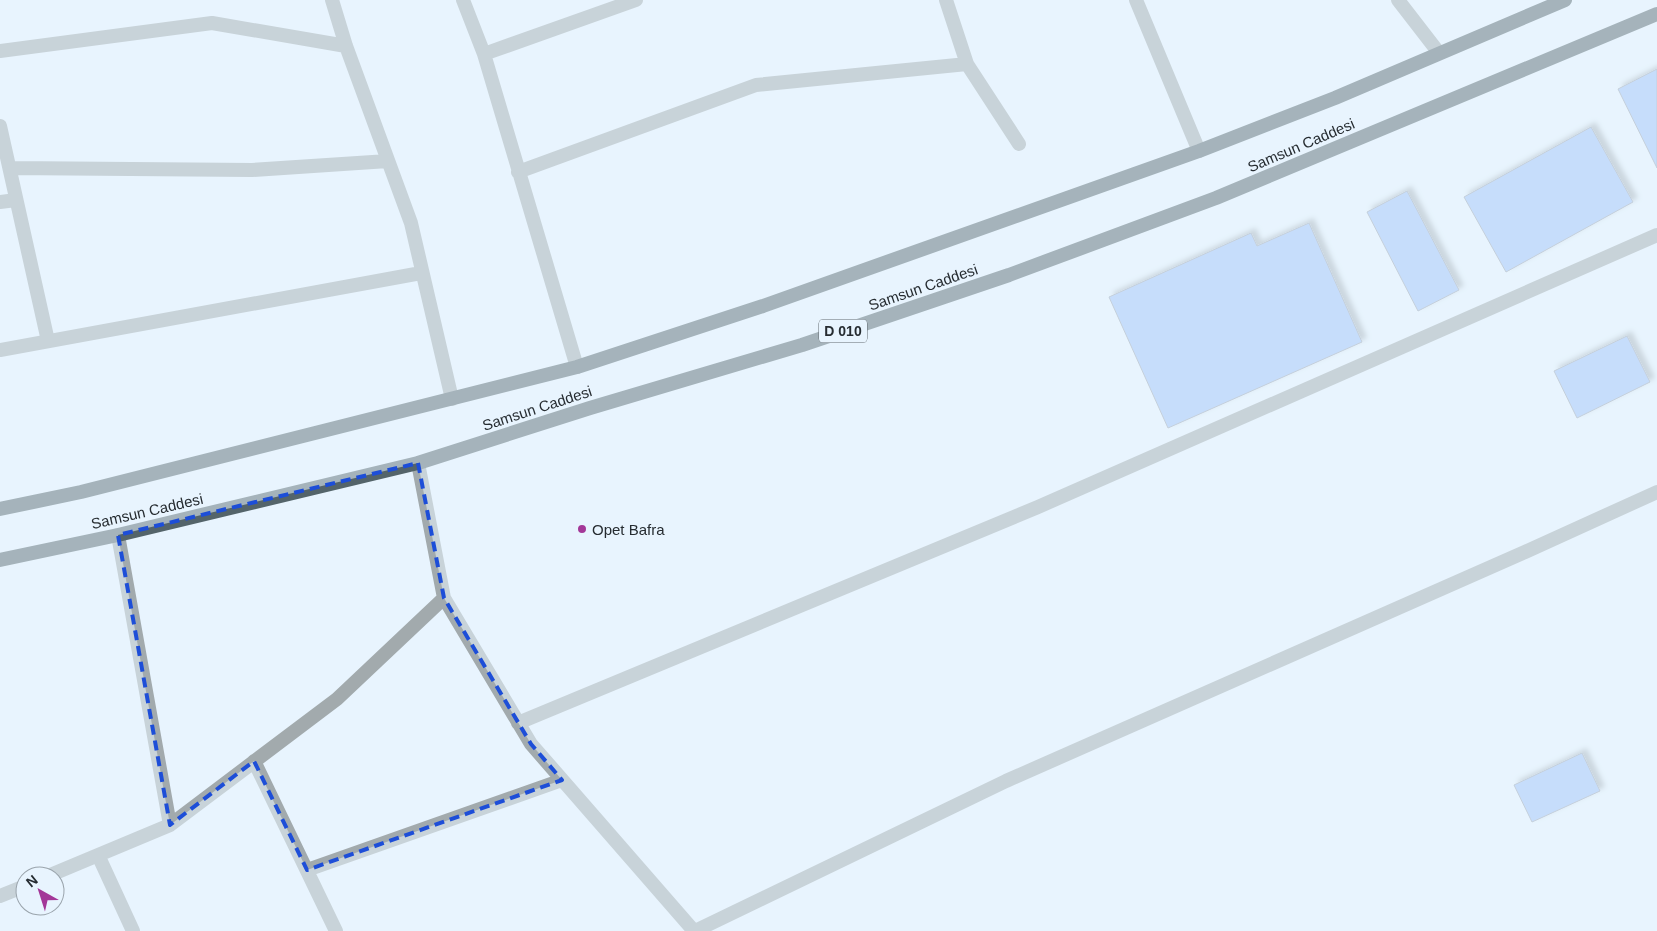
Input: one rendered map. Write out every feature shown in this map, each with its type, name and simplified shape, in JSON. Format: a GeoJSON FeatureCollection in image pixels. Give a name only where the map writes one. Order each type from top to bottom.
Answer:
{"type":"FeatureCollection","features":[{"type":"Feature","properties":{"kind":"highway","name":"Samsun Caddesi"},"geometry":{"type":"LineString","coordinates":[[0,509],[81,492],[577,367],[763,306],[1199,151],[1335,98],[1565,0]]}},
{"type":"Feature","properties":{"kind":"highway","name":"Samsun Caddesi"},"geometry":{"type":"LineString","coordinates":[[0,560],[118,536],[418,463],[590,408],[802,345],[1009,275],[1216,198],[1657,14]]}},
{"type":"Feature","properties":{"kind":"street"},"geometry":{"type":"LineString","coordinates":[[332,0],[346,46],[410,223],[452,400]]}},
{"type":"Feature","properties":{"kind":"street"},"geometry":{"type":"LineString","coordinates":[[463,0],[484,54],[577,367]]}},
{"type":"Feature","properties":{"kind":"street"},"geometry":{"type":"LineString","coordinates":[[484,54],[636,0]]}},
{"type":"Feature","properties":{"kind":"street"},"geometry":{"type":"LineString","coordinates":[[946,0],[968,64],[1019,144]]}},
{"type":"Feature","properties":{"kind":"street"},"geometry":{"type":"LineString","coordinates":[[1136,0],[1199,151]]}},
{"type":"Feature","properties":{"kind":"street"},"geometry":{"type":"LineString","coordinates":[[1398,0],[1439,54]]}},
{"type":"Feature","properties":{"kind":"street"},"geometry":{"type":"LineString","coordinates":[[0,51],[212,23],[346,46]]}},
{"type":"Feature","properties":{"kind":"street"},"geometry":{"type":"LineString","coordinates":[[518,172],[756,85],[968,64]]}},
{"type":"Feature","properties":{"kind":"street"},"geometry":{"type":"LineString","coordinates":[[0,126],[48,341]]}},
{"type":"Feature","properties":{"kind":"street"},"geometry":{"type":"LineString","coordinates":[[10,168],[252,170],[388,161]]}},
{"type":"Feature","properties":{"kind":"street"},"geometry":{"type":"LineString","coordinates":[[0,202],[16,200]]}},
{"type":"Feature","properties":{"kind":"street"},"geometry":{"type":"LineString","coordinates":[[518,723],[1038,507],[1657,235]]}},
{"type":"Feature","properties":{"kind":"street"},"geometry":{"type":"LineString","coordinates":[[0,350],[421,273]]}},
{"type":"Feature","properties":{"kind":"street"},"geometry":{"type":"LineString","coordinates":[[418,463],[444,598],[531,744],[694,931],[1006,781],[1657,492]]}},
{"type":"Feature","properties":{"kind":"street"},"geometry":{"type":"LineString","coordinates":[[118,536],[170,824]]}},
{"type":"Feature","properties":{"kind":"street"},"geometry":{"type":"LineString","coordinates":[[65,869],[170,824],[337,699],[444,598]]}},
{"type":"Feature","properties":{"kind":"street"},"geometry":{"type":"LineString","coordinates":[[254,761],[336,931]]}},
{"type":"Feature","properties":{"kind":"street"},"geometry":{"type":"LineString","coordinates":[[307,870],[562,780]]}},
{"type":"Feature","properties":{"kind":"street"},"geometry":{"type":"LineString","coordinates":[[98,855],[133,931]]}},
{"type":"Feature","properties":{"kind":"street"},"geometry":{"type":"LineString","coordinates":[[0,896],[15,890]]}},
{"type":"Feature","properties":{"kind":"highlighted area"},"geometry":{"type":"Polygon","coordinates":[[[418,463],[444,598],[531,744],[562,780],[307,870],[254,761],[170,825],[118,535],[418,463]]]}},
{"type":"Feature","properties":{"kind":"building"},"geometry":{"type":"Polygon","coordinates":[[[1657,69],[1657,168],[1618,89],[1657,69]]]}},
{"type":"Feature","properties":{"kind":"building"},"geometry":{"type":"Polygon","coordinates":[[[1591,127],[1633,202],[1506,272],[1464,197],[1591,127]]]}},
{"type":"Feature","properties":{"kind":"building"},"geometry":{"type":"Polygon","coordinates":[[[1407,191],[1459,290],[1418,311],[1367,212],[1407,191]]]}},
{"type":"Feature","properties":{"kind":"building"},"geometry":{"type":"Polygon","coordinates":[[[1309,223],[1362,342],[1168,428],[1109,297],[1251,233],[1257,246],[1309,223]]]}},
{"type":"Feature","properties":{"kind":"building"},"geometry":{"type":"Polygon","coordinates":[[[1627,336],[1650,382],[1577,418],[1554,371],[1627,336]]]}},
{"type":"Feature","properties":{"kind":"building"},"geometry":{"type":"Polygon","coordinates":[[[1582,753],[1600,791],[1532,822],[1514,785],[1582,753]]]}},
{"type":"Feature","properties":{"kind":"place","name":"Opet Bafra"},"geometry":{"type":"Point","coordinates":[582,529]}}]}
